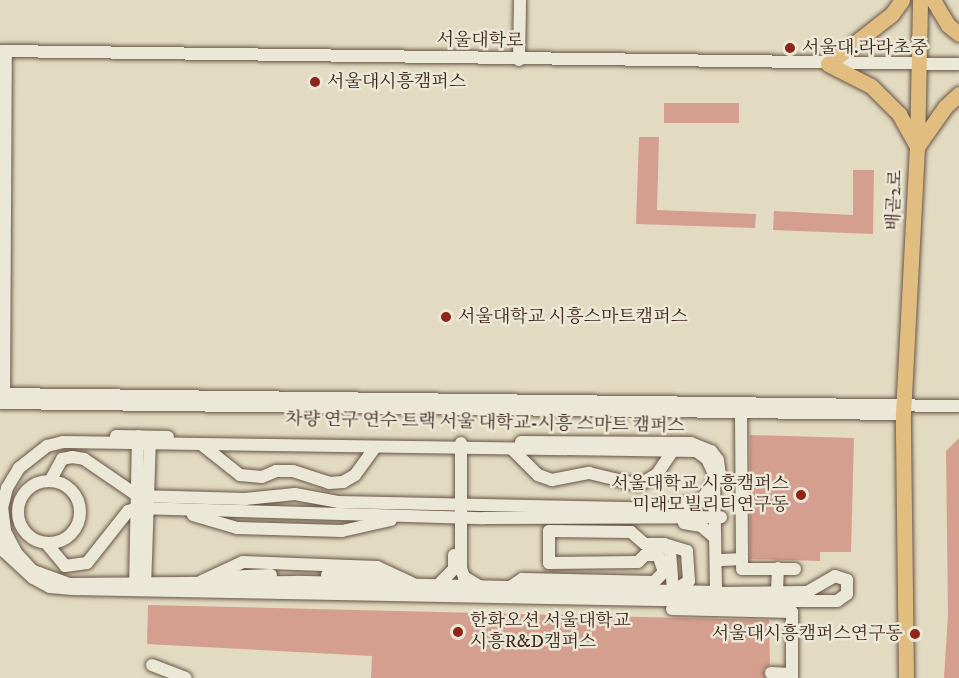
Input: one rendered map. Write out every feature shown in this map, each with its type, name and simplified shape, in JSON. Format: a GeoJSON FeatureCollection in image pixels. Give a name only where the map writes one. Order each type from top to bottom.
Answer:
{"type":"FeatureCollection","features":[{"type":"Feature","properties":{"kind":"main road"},"geometry":{"type":"LineString","coordinates":[[902,0],[892,14],[828,64],[871,86],[899,114],[917,147],[945,107],[959,94]]}},
{"type":"Feature","properties":{"kind":"main road","name":"배곧2로"},"geometry":{"type":"LineString","coordinates":[[906,678],[903,408],[917,147],[920,0]]}},
{"type":"Feature","properties":{"kind":"main road"},"geometry":{"type":"LineString","coordinates":[[933,0],[948,26],[959,34]]}},
{"type":"Feature","properties":{"kind":"street"},"geometry":{"type":"LineString","coordinates":[[519,60],[520,0]]}},
{"type":"Feature","properties":{"kind":"street"},"geometry":{"type":"LineString","coordinates":[[2,398],[3,51]]}},
{"type":"Feature","properties":{"kind":"street","name":"서울대학로"},"geometry":{"type":"LineString","coordinates":[[3,51],[519,60],[959,64]]}},
{"type":"Feature","properties":{"kind":"street"},"geometry":{"type":"LineString","coordinates":[[2,398],[903,408]]}},
{"type":"Feature","properties":{"kind":"street"},"geometry":{"type":"LineString","coordinates":[[2,398],[741,412],[959,406]]}},
{"type":"Feature","properties":{"kind":"street"},"geometry":{"type":"LineString","coordinates":[[741,412],[742,569],[795,568]]}},
{"type":"Feature","properties":{"kind":"street"},"geometry":{"type":"LineString","coordinates":[[0,486],[12,465],[43,440],[64,435],[201,444],[375,447],[457,445],[512,449],[671,453],[696,451],[707,459],[714,474],[718,514],[714,537],[719,597]]}},
{"type":"Feature","properties":{"kind":"street"},"geometry":{"type":"LineString","coordinates":[[140,587],[144,440]]}},
{"type":"Feature","properties":{"kind":"street"},"geometry":{"type":"LineString","coordinates":[[144,440],[63,442],[47,446],[20,468],[7,488],[2,508],[5,531],[16,554],[33,572],[69,584],[233,593],[719,597],[837,601],[849,588],[847,580],[835,576],[807,592],[719,597],[654,582],[522,579],[509,588]]}},
{"type":"Feature","properties":{"kind":"street","name":"차량 연구 연수 트랙 서울 대학교-시흥 스마트 캠퍼스"},"geometry":{"type":"LineString","coordinates":[[144,440],[457,445],[691,443],[711,451],[718,460],[718,514],[722,560],[719,597]]}},
{"type":"Feature","properties":{"kind":"street"},"geometry":{"type":"LineString","coordinates":[[201,444],[240,475],[262,477],[276,471],[293,471],[329,483],[343,482],[355,475],[375,447]]}},
{"type":"Feature","properties":{"kind":"street"},"geometry":{"type":"LineString","coordinates":[[436,586],[454,569],[457,445]]}},
{"type":"Feature","properties":{"kind":"street"},"geometry":{"type":"LineString","coordinates":[[512,449],[538,475],[552,480],[589,473],[639,485],[657,474],[671,453]]}},
{"type":"Feature","properties":{"kind":"street"},"geometry":{"type":"LineString","coordinates":[[718,514],[652,517],[457,511],[339,502],[295,494],[245,499],[144,502],[128,511],[87,563],[65,566],[46,543],[23,529],[18,509],[26,491],[50,481],[62,459],[84,459],[144,502],[178,510],[431,516],[457,511],[663,509],[718,514]]}},
{"type":"Feature","properties":{"kind":"street"},"geometry":{"type":"LineString","coordinates":[[663,509],[700,502],[711,489],[714,474]]}},
{"type":"Feature","properties":{"kind":"street"},"geometry":{"type":"LineString","coordinates":[[46,543],[68,536],[79,519],[80,509],[72,490],[50,481]]}},
{"type":"Feature","properties":{"kind":"street"},"geometry":{"type":"LineString","coordinates":[[140,587],[147,562],[144,502]]}},
{"type":"Feature","properties":{"kind":"street"},"geometry":{"type":"LineString","coordinates":[[457,511],[461,568],[464,578],[480,587]]}},
{"type":"Feature","properties":{"kind":"street"},"geometry":{"type":"LineString","coordinates":[[652,517],[663,523],[693,523],[714,537]]}},
{"type":"Feature","properties":{"kind":"street"},"geometry":{"type":"LineString","coordinates":[[0,537],[18,567],[50,587],[140,587],[164,583],[212,583],[673,588],[689,581],[687,551],[664,544],[645,544],[631,532],[549,531],[549,562],[638,562],[645,555],[658,555],[664,572],[654,582]]}},
{"type":"Feature","properties":{"kind":"street"},"geometry":{"type":"LineString","coordinates":[[722,560],[742,559]]}},
{"type":"Feature","properties":{"kind":"street"},"geometry":{"type":"LineString","coordinates":[[147,562],[155,577],[164,583]]}},
{"type":"Feature","properties":{"kind":"street"},"geometry":{"type":"LineString","coordinates":[[196,583],[243,562],[377,567],[415,585]]}},
{"type":"Feature","properties":{"kind":"street"},"geometry":{"type":"LineString","coordinates":[[777,592],[778,568]]}},
{"type":"Feature","properties":{"kind":"street"},"geometry":{"type":"LineString","coordinates":[[672,609],[792,612],[792,676],[771,673]]}},
{"type":"Feature","properties":{"kind":"street"},"geometry":{"type":"LineString","coordinates":[[152,665],[186,678]]}},
{"type":"Feature","properties":{"kind":"building"},"geometry":{"type":"Polygon","coordinates":[[[664,103],[739,103],[739,123],[664,123],[664,103]]]}},
{"type":"Feature","properties":{"kind":"building"},"geometry":{"type":"Polygon","coordinates":[[[639,137],[659,137],[657,210],[756,214],[755,228],[636,224],[639,137]]]}},
{"type":"Feature","properties":{"kind":"building"},"geometry":{"type":"Polygon","coordinates":[[[853,170],[874,170],[873,234],[773,230],[774,211],[853,215],[853,170]]]}},
{"type":"Feature","properties":{"kind":"building","name":"서울대학교 시흥캠퍼스 미래모빌리티연구동"},"geometry":{"type":"Polygon","coordinates":[[[750,435],[854,438],[851,552],[820,552],[820,561],[750,559],[750,435]]]}},
{"type":"Feature","properties":{"kind":"building"},"geometry":{"type":"Polygon","coordinates":[[[959,438],[959,678],[944,678],[948,615],[946,451],[959,438]]]}},
{"type":"Feature","properties":{"kind":"building","name":"한화오션 서울대학교 시흥R&D캠퍼스"},"geometry":{"type":"Polygon","coordinates":[[[148,605],[769,620],[770,665],[764,669],[765,678],[371,678],[372,656],[147,644],[148,605]]]}},
{"type":"Feature","properties":{"kind":"place","name":"서울대.라라초중"},"geometry":{"type":"Point","coordinates":[790,48]}},
{"type":"Feature","properties":{"kind":"place","name":"서울대시흥캠퍼스"},"geometry":{"type":"Point","coordinates":[315,82]}},
{"type":"Feature","properties":{"kind":"place","name":"서울대학교 시흥스마트캠퍼스"},"geometry":{"type":"Point","coordinates":[446,317]}},
{"type":"Feature","properties":{"kind":"place","name":"서울대학교 시흥캠퍼스 미래모빌리티연구동"},"geometry":{"type":"Point","coordinates":[801,495]}},
{"type":"Feature","properties":{"kind":"place","name":"한화오션 서울대학교 시흥R&D캠퍼스"},"geometry":{"type":"Point","coordinates":[458,632]}},
{"type":"Feature","properties":{"kind":"place","name":"서울대시흥캠퍼스연구동"},"geometry":{"type":"Point","coordinates":[915,634]}}]}
